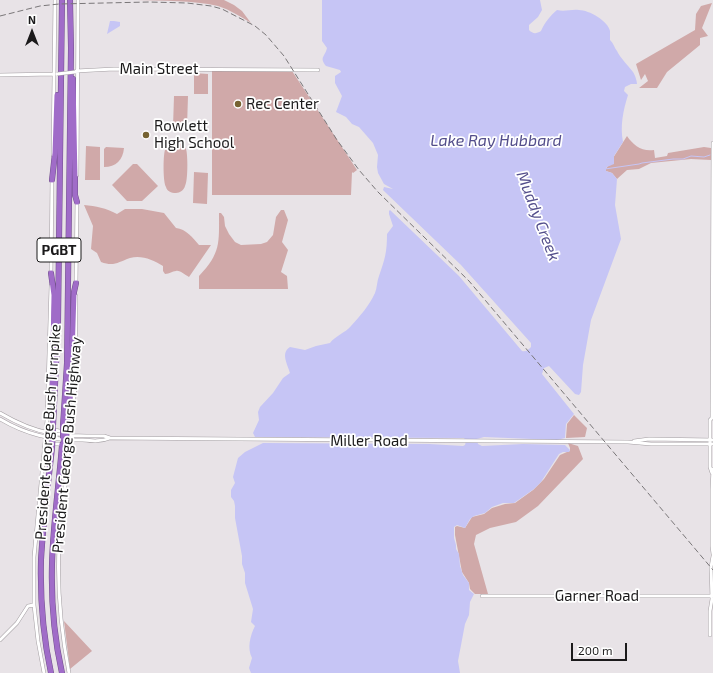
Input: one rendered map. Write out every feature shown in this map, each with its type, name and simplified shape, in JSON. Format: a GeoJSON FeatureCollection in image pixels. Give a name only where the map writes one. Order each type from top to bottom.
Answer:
{"type":"FeatureCollection","features":[{"type":"Feature","properties":{"kind":"highway","name":"President George Bush Turnpike"},"geometry":{"type":"LineString","coordinates":[[52,673],[44,629],[41,574],[52,448],[58,317],[57,74],[62,0]]}},
{"type":"Feature","properties":{"kind":"highway","name":"President George Bush Turnpike"},"geometry":{"type":"LineString","coordinates":[[62,673],[55,632],[52,584],[53,543],[62,447],[67,426],[70,0]]}},
{"type":"Feature","properties":{"kind":"highway"},"geometry":{"type":"LineString","coordinates":[[70,48],[73,55],[75,195],[77,202]]}},
{"type":"Feature","properties":{"kind":"highway"},"geometry":{"type":"LineString","coordinates":[[52,180],[59,79],[57,74]]}},
{"type":"Feature","properties":{"kind":"highway"},"geometry":{"type":"LineString","coordinates":[[51,273],[54,295],[51,398],[53,426]]}},
{"type":"Feature","properties":{"kind":"highway"},"geometry":{"type":"LineString","coordinates":[[67,426],[71,388],[74,292],[76,283]]}},
{"type":"Feature","properties":{"kind":"main road"},"geometry":{"type":"LineString","coordinates":[[55,0],[57,74]]}},
{"type":"Feature","properties":{"kind":"main road"},"geometry":{"type":"LineString","coordinates":[[76,283],[78,0]]}},
{"type":"Feature","properties":{"kind":"main road","name":"Main Street"},"geometry":{"type":"LineString","coordinates":[[0,75],[57,74],[77,71],[114,69],[318,70]]}},
{"type":"Feature","properties":{"kind":"main road"},"geometry":{"type":"LineString","coordinates":[[710,635],[710,611],[712,596],[711,567],[713,555],[710,420],[712,419],[713,143]]}},
{"type":"Feature","properties":{"kind":"main road","name":"President George Bush Highway"},"geometry":{"type":"LineString","coordinates":[[44,673],[38,641],[34,605],[34,557],[47,420],[52,180]]}},
{"type":"Feature","properties":{"kind":"main road","name":"Miller Road"},"geometry":{"type":"LineString","coordinates":[[0,413],[18,424],[46,433],[70,436],[104,436],[110,438],[711,444]]}},
{"type":"Feature","properties":{"kind":"main road","name":"Miller Road"},"geometry":{"type":"LineString","coordinates":[[0,419],[16,428],[45,438],[103,441],[110,438]]}},
{"type":"Feature","properties":{"kind":"main road"},"geometry":{"type":"LineString","coordinates":[[47,420],[50,429],[55,431],[67,431],[67,426]]}},
{"type":"Feature","properties":{"kind":"main road","name":"President George Bush Highway"},"geometry":{"type":"LineString","coordinates":[[67,426],[70,440],[59,546],[58,580],[62,630],[69,673]]}},
{"type":"Feature","properties":{"kind":"main road","name":"Miller Road"},"geometry":{"type":"LineString","coordinates":[[628,442],[649,439],[711,440]]}},
{"type":"Feature","properties":{"kind":"main road"},"geometry":{"type":"LineString","coordinates":[[44,450],[50,444],[59,444],[66,446],[68,453]]}},
{"type":"Feature","properties":{"kind":"main road","name":"Garner Road"},"geometry":{"type":"LineString","coordinates":[[482,596],[712,596]]}},
{"type":"Feature","properties":{"kind":"main road"},"geometry":{"type":"LineString","coordinates":[[0,640],[17,623],[28,606],[34,605]]}},
{"type":"Feature","properties":{"kind":"shaded area"},"geometry":{"type":"Polygon","coordinates":[[[137,0],[224,0],[242,11],[251,23],[235,13],[218,6],[188,2],[137,0]]]}},
{"type":"Feature","properties":{"kind":"shaded area"},"geometry":{"type":"Polygon","coordinates":[[[712,3],[702,28],[708,36],[700,38],[700,45],[667,72],[657,88],[639,88],[648,81],[645,74],[641,80],[636,64],[695,30],[696,14],[701,6],[712,3]]]}},
{"type":"Feature","properties":{"kind":"shaded area"},"geometry":{"type":"Polygon","coordinates":[[[212,71],[292,71],[357,170],[353,173],[352,172],[351,195],[212,195],[212,71]]]}},
{"type":"Feature","properties":{"kind":"shaded area"},"geometry":{"type":"Polygon","coordinates":[[[194,73],[208,74],[208,94],[194,94],[194,73]]]}},
{"type":"Feature","properties":{"kind":"shaded area"},"geometry":{"type":"Polygon","coordinates":[[[174,96],[188,96],[187,127],[173,127],[174,96]]]}},
{"type":"Feature","properties":{"kind":"shaded area"},"geometry":{"type":"Polygon","coordinates":[[[627,136],[638,147],[646,150],[654,150],[655,158],[667,156],[668,153],[704,147],[711,148],[711,160],[691,159],[651,163],[639,169],[627,170],[617,179],[612,173],[606,171],[606,169],[627,136]]]}},
{"type":"Feature","properties":{"kind":"shaded area"},"geometry":{"type":"Polygon","coordinates":[[[178,142],[184,146],[187,152],[186,183],[183,190],[176,193],[167,190],[164,175],[165,150],[168,145],[178,142]]]}},
{"type":"Feature","properties":{"kind":"shaded area"},"geometry":{"type":"Polygon","coordinates":[[[86,146],[100,147],[100,180],[85,180],[86,146]]]}},
{"type":"Feature","properties":{"kind":"shaded area"},"geometry":{"type":"Polygon","coordinates":[[[106,147],[124,148],[122,156],[118,162],[112,166],[104,167],[104,149],[106,147]]]}},
{"type":"Feature","properties":{"kind":"shaded area"},"geometry":{"type":"Polygon","coordinates":[[[133,164],[137,164],[158,186],[142,201],[127,201],[112,185],[133,164]]]}},
{"type":"Feature","properties":{"kind":"shaded area"},"geometry":{"type":"Polygon","coordinates":[[[194,172],[208,173],[207,204],[193,203],[194,172]]]}},
{"type":"Feature","properties":{"kind":"shaded area"},"geometry":{"type":"Polygon","coordinates":[[[84,205],[109,210],[117,214],[125,209],[142,209],[164,213],[176,228],[186,232],[199,245],[211,245],[189,277],[178,271],[165,274],[163,271],[163,266],[143,258],[134,257],[109,264],[101,262],[97,253],[91,249],[93,226],[84,205]]]}},
{"type":"Feature","properties":{"kind":"shaded area"},"geometry":{"type":"Polygon","coordinates":[[[281,210],[284,210],[288,220],[282,242],[288,250],[281,272],[287,276],[288,289],[199,289],[199,276],[211,261],[217,247],[219,213],[221,213],[224,217],[225,226],[229,234],[235,242],[241,245],[261,244],[267,242],[273,235],[276,217],[281,210]]]}},
{"type":"Feature","properties":{"kind":"shaded area"},"geometry":{"type":"Polygon","coordinates":[[[574,415],[587,428],[585,437],[566,438],[567,424],[574,415]]]}},
{"type":"Feature","properties":{"kind":"shaded area"},"geometry":{"type":"Polygon","coordinates":[[[568,443],[578,446],[583,459],[538,506],[516,522],[490,528],[476,535],[474,544],[488,594],[475,594],[470,589],[469,583],[462,572],[455,535],[455,527],[465,528],[472,517],[484,514],[492,508],[515,503],[533,490],[544,479],[560,455],[570,451],[568,443]]]}},
{"type":"Feature","properties":{"kind":"shaded area"},"geometry":{"type":"Polygon","coordinates":[[[64,621],[92,651],[70,669],[64,621]]]}},
{"type":"Feature","properties":{"kind":"water","name":"Lake Ray Hubbard"},"geometry":{"type":"Polygon","coordinates":[[[322,0],[540,0],[542,10],[538,17],[529,25],[529,30],[535,33],[541,31],[548,19],[557,10],[583,10],[598,17],[609,27],[610,40],[620,57],[633,72],[637,81],[637,84],[631,84],[625,87],[624,91],[628,95],[622,118],[623,142],[614,156],[614,164],[606,169],[606,171],[612,173],[617,179],[615,205],[621,239],[591,320],[583,365],[581,392],[579,395],[575,394],[549,366],[544,368],[542,374],[574,414],[566,424],[565,438],[557,440],[484,437],[477,439],[478,444],[482,446],[523,444],[565,445],[570,450],[569,452],[559,454],[541,482],[534,489],[514,503],[503,503],[492,507],[485,513],[474,516],[470,519],[465,528],[457,525],[454,527],[454,538],[456,549],[459,554],[460,566],[463,575],[469,583],[469,590],[474,594],[470,602],[469,615],[465,624],[458,661],[460,673],[251,673],[249,668],[252,658],[250,654],[250,642],[255,626],[251,622],[253,609],[245,583],[245,573],[242,564],[242,556],[235,518],[235,506],[231,497],[231,490],[235,483],[233,477],[238,458],[245,452],[263,443],[465,445],[466,441],[464,438],[255,437],[253,433],[259,420],[258,412],[260,407],[273,393],[283,378],[290,373],[285,356],[287,350],[290,347],[305,350],[330,343],[351,326],[373,298],[384,260],[387,246],[387,234],[393,226],[389,211],[390,210],[459,276],[522,351],[525,351],[531,347],[531,343],[461,265],[383,190],[384,187],[393,189],[384,184],[378,173],[378,155],[373,143],[359,127],[352,124],[346,117],[336,112],[342,96],[335,83],[335,76],[341,72],[340,70],[326,66],[323,61],[327,48],[322,41],[322,0]]]}},
{"type":"Feature","properties":{"kind":"water"},"geometry":{"type":"Polygon","coordinates":[[[110,21],[120,22],[120,26],[107,34],[110,21]]]}},
{"type":"Feature","properties":{"kind":"waterway"},"geometry":{"type":"LineString","coordinates":[[605,169],[673,159],[683,159],[691,156],[704,157],[710,155]]}},
{"type":"Feature","properties":{"kind":"railway"},"geometry":{"type":"LineString","coordinates":[[0,16],[40,6],[59,4],[149,2],[187,3],[222,9],[255,26],[266,35],[284,56],[337,140],[359,170],[378,192],[469,281],[713,570]]}},
{"type":"Feature","properties":{"kind":"place","name":"Rec Center"},"geometry":{"type":"Point","coordinates":[238,104]}},
{"type":"Feature","properties":{"kind":"place","name":"Rowlett High School"},"geometry":{"type":"Point","coordinates":[146,135]}},
{"type":"Feature","properties":{"kind":"water label","name":"Muddy Creek"},"geometry":{"type":"Point","coordinates":[538,216]}}]}
